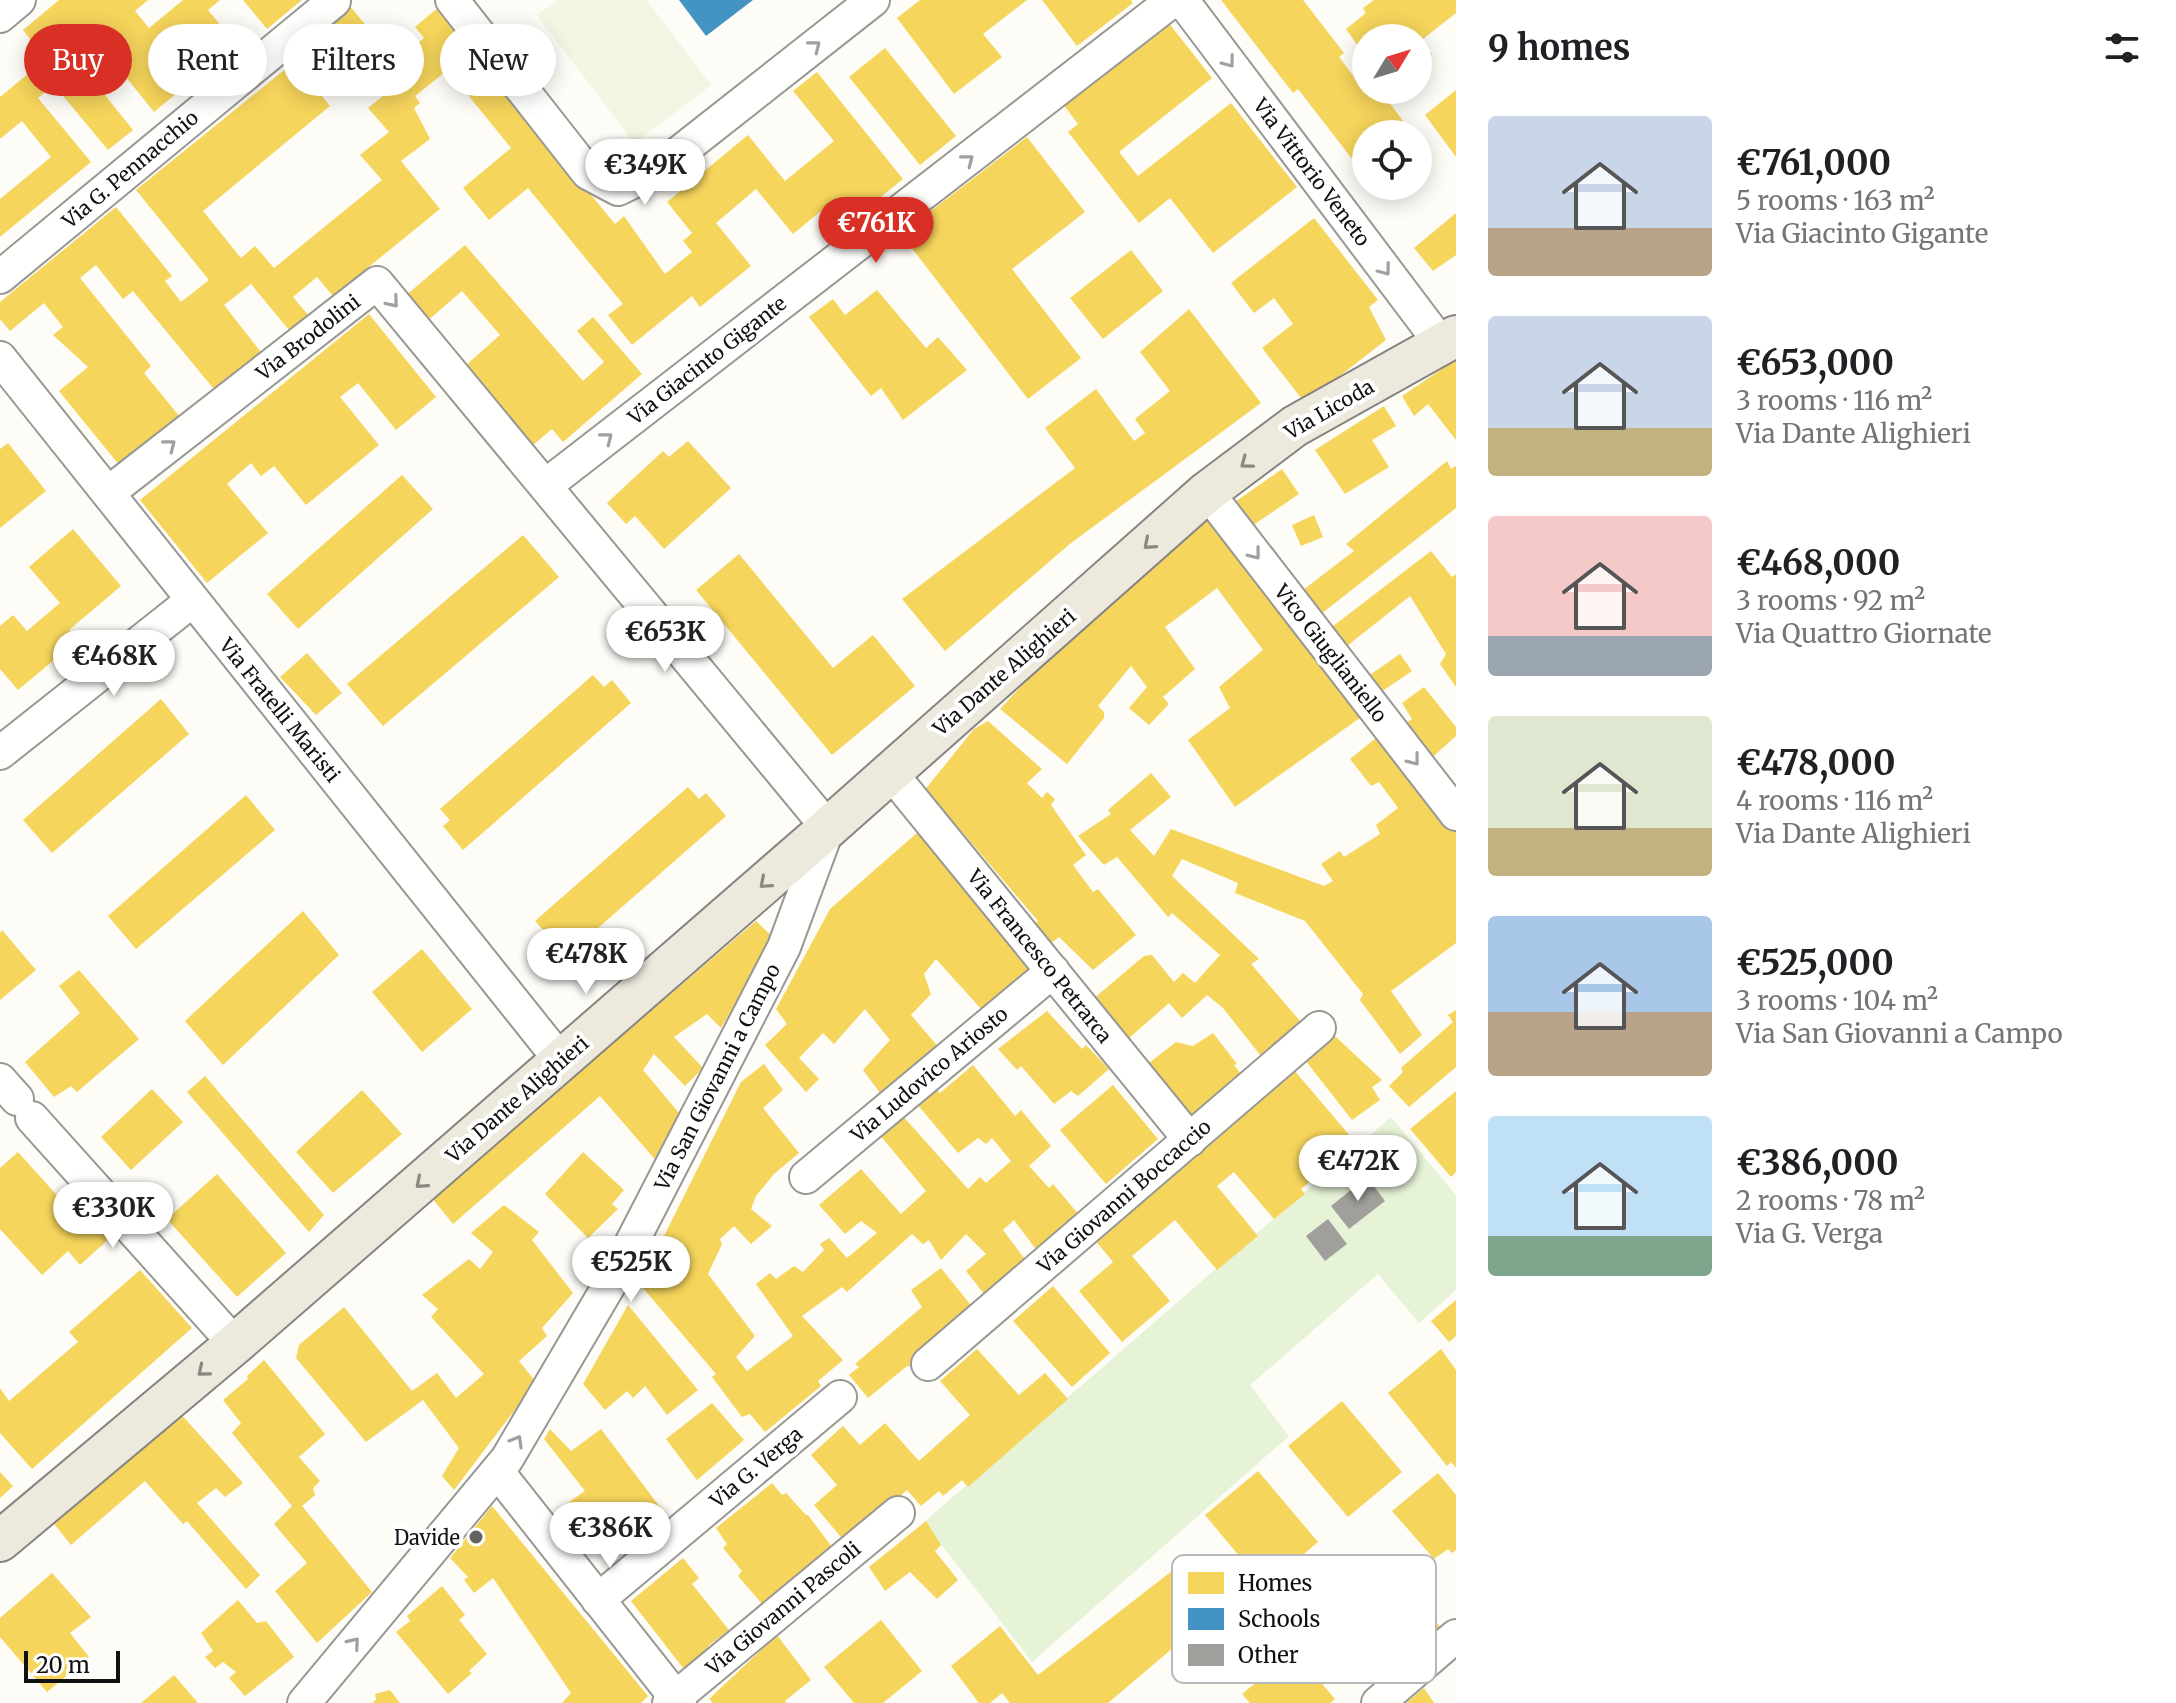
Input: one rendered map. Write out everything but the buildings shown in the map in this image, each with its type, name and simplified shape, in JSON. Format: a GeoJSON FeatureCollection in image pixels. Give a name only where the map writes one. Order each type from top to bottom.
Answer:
{"type":"FeatureCollection","features":[{"type":"Feature","properties":{"kind":"main road","name":"Via Licoda"},"geometry":{"type":"LineString","coordinates":[[1207,492],[1295,426],[1449,340]]}},
{"type":"Feature","properties":{"kind":"main road","name":"Via Dante Alighieri"},"geometry":{"type":"LineString","coordinates":[[0,1541],[235,1344],[561,1061],[1207,492]]}},
{"type":"Feature","properties":{"kind":"street"},"geometry":{"type":"LineString","coordinates":[[0,16],[19,0]]}},
{"type":"Feature","properties":{"kind":"street"},"geometry":{"type":"LineString","coordinates":[[452,0],[588,173],[618,189],[657,170],[873,0]]}},
{"type":"Feature","properties":{"kind":"street","name":"Via Giacinto Gigante"},"geometry":{"type":"LineString","coordinates":[[545,486],[1173,0]]}},
{"type":"Feature","properties":{"kind":"street","name":"Via Vittorio Veneto"},"geometry":{"type":"LineString","coordinates":[[1182,0],[1449,340]]}},
{"type":"Feature","properties":{"kind":"street","name":"Via G. Pennacchio"},"geometry":{"type":"LineString","coordinates":[[0,277],[334,1]]}},
{"type":"Feature","properties":{"kind":"street","name":"Via Brodolini"},"geometry":{"type":"LineString","coordinates":[[108,493],[377,283],[545,486]]}},
{"type":"Feature","properties":{"kind":"street","name":"Via Fratelli Maristi"},"geometry":{"type":"LineString","coordinates":[[0,358],[561,1061]]}},
{"type":"Feature","properties":{"kind":"street"},"geometry":{"type":"LineString","coordinates":[[545,486],[828,828]]}},
{"type":"Feature","properties":{"kind":"street","name":"Vico Giuglianiello"},"geometry":{"type":"LineString","coordinates":[[1207,492],[1456,814]]}},
{"type":"Feature","properties":{"kind":"street"},"geometry":{"type":"LineString","coordinates":[[0,753],[193,600]]}},
{"type":"Feature","properties":{"kind":"street","name":"Via Francesco Petrarca"},"geometry":{"type":"LineString","coordinates":[[890,772],[1190,1140]]}},
{"type":"Feature","properties":{"kind":"street","name":"Via San Giovanni a Campo"},"geometry":{"type":"LineString","coordinates":[[304,1703],[507,1459],[614,1277],[784,947],[828,828]]}},
{"type":"Feature","properties":{"kind":"street","name":"Via Ludovico Ariosto"},"geometry":{"type":"LineString","coordinates":[[806,1177],[1053,971]]}},
{"type":"Feature","properties":{"kind":"street","name":"Via Giovanni Boccaccio"},"geometry":{"type":"LineString","coordinates":[[928,1364],[1319,1028]]}},
{"type":"Feature","properties":{"kind":"street"},"geometry":{"type":"LineString","coordinates":[[16,1099],[235,1344]]}},
{"type":"Feature","properties":{"kind":"street","name":"Via G. Verga"},"geometry":{"type":"LineString","coordinates":[[598,1600],[840,1397]]}},
{"type":"Feature","properties":{"kind":"street"},"geometry":{"type":"LineString","coordinates":[[497,1471],[675,1701]]}},
{"type":"Feature","properties":{"kind":"street","name":"Via Giovanni Pascoli"},"geometry":{"type":"LineString","coordinates":[[675,1701],[898,1513]]}},
{"type":"Feature","properties":{"kind":"street"},"geometry":{"type":"LineString","coordinates":[[1436,1654],[1456,1636]]}},
{"type":"Feature","properties":{"kind":"street"},"geometry":{"type":"LineString","coordinates":[[1381,1702],[1403,1683]]}},
{"type":"Feature","properties":{"kind":"green space"},"geometry":{"type":"Polygon","coordinates":[[[558,0],[646,0],[711,85],[634,143],[556,40],[556,24],[544,24],[537,15],[558,0]]]}},
{"type":"Feature","properties":{"kind":"green space"},"geometry":{"type":"Polygon","coordinates":[[[1391,1117],[1456,1195],[1456,1290],[1419,1323],[1378,1274],[1250,1385],[1289,1436],[1032,1662],[924,1522],[1391,1117]]]}},
{"type":"Feature","properties":{"kind":"place","name":"Davide"},"geometry":{"type":"Point","coordinates":[476,1537]}}]}
